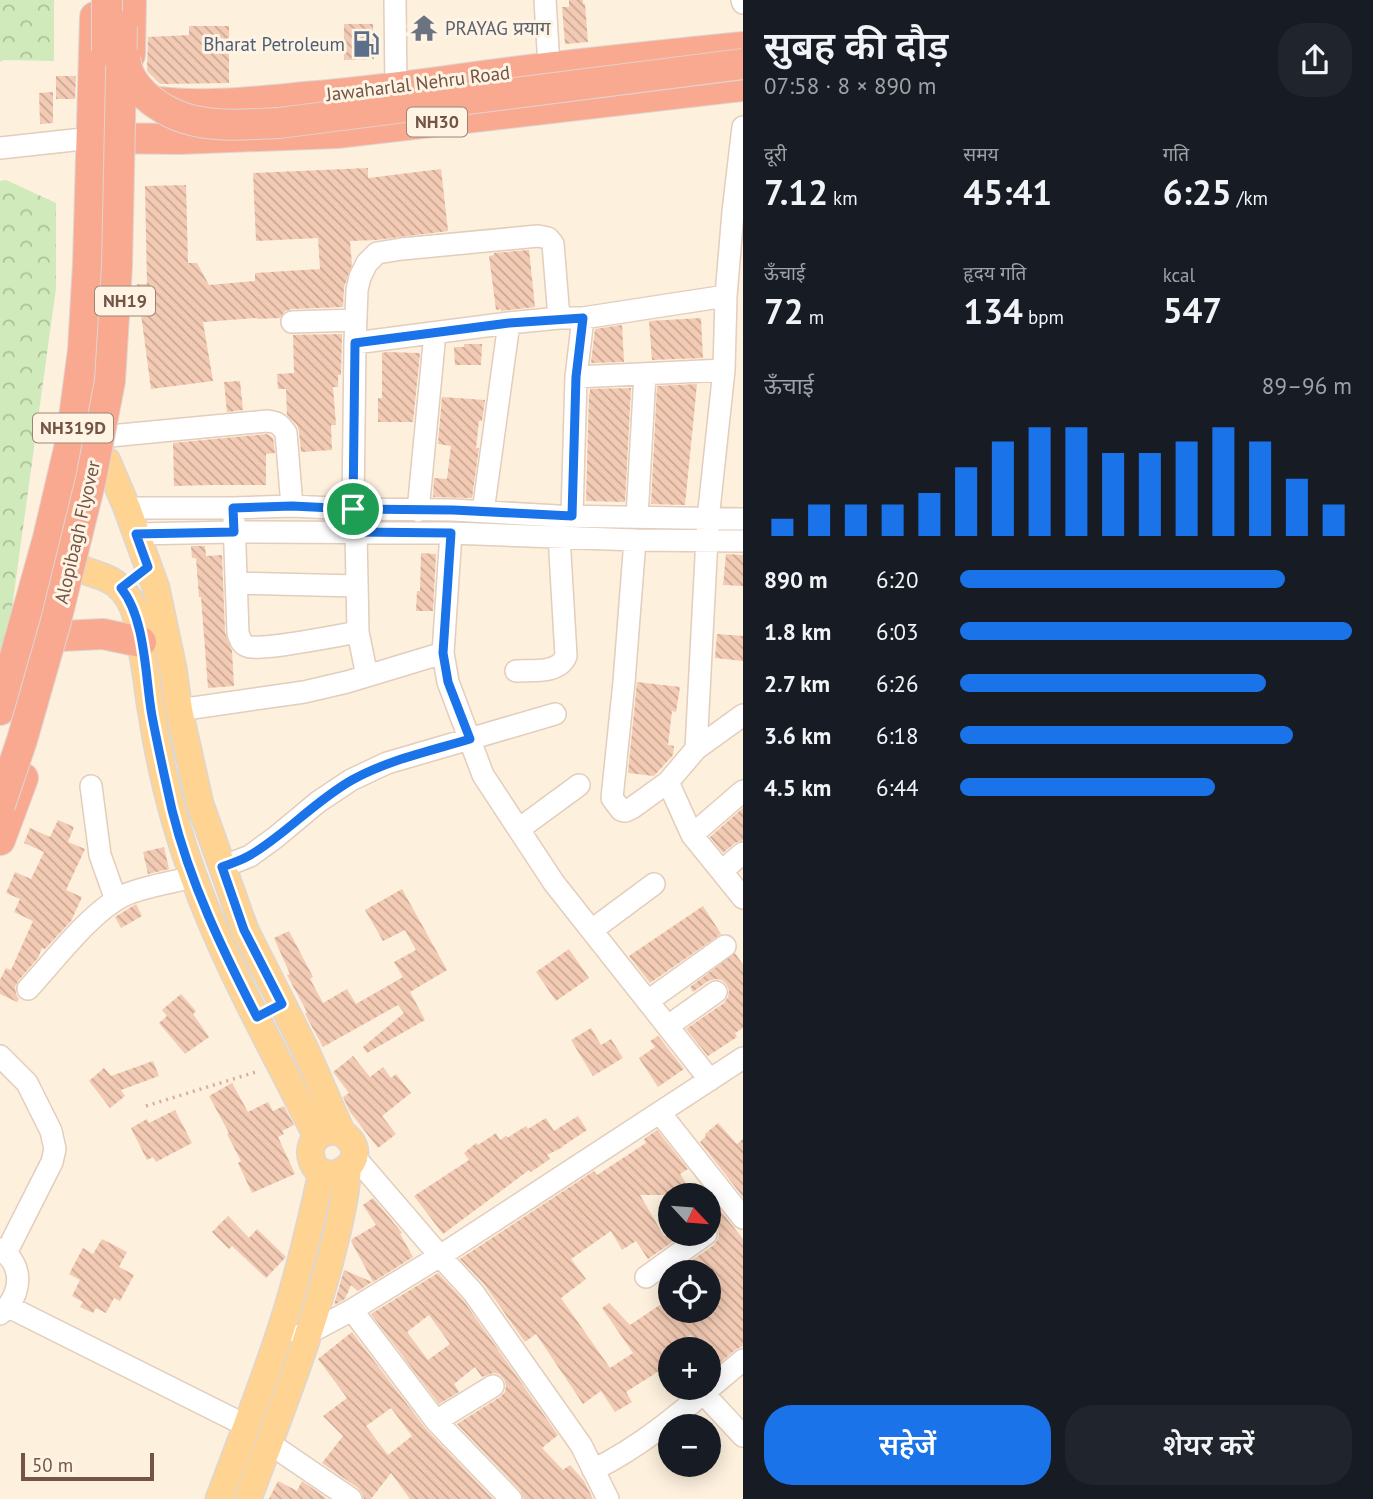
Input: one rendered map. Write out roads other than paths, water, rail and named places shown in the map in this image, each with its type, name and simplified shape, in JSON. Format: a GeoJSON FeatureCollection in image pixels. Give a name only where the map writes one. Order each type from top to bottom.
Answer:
{"type":"FeatureCollection","features":[{"type":"Feature","properties":{"kind":"highway"},"geometry":{"type":"LineString","coordinates":[[92,138],[95,0]]}},
{"type":"Feature","properties":{"kind":"highway","name":"Alopibagh Flyover"},"geometry":{"type":"LineString","coordinates":[[0,757],[80,463],[93,381],[102,259],[107,0]]}},
{"type":"Feature","properties":{"kind":"highway"},"geometry":{"type":"LineString","coordinates":[[125,9],[125,67],[137,88],[168,112],[193,122],[214,124],[279,123],[743,64]]}},
{"type":"Feature","properties":{"kind":"highway"},"geometry":{"type":"LineString","coordinates":[[125,9],[130,98],[129,140]]}},
{"type":"Feature","properties":{"kind":"highway","name":"Alopibagh Flyover"},"geometry":{"type":"LineString","coordinates":[[0,804],[22,740],[56,621],[91,479],[110,381],[118,253],[125,9]]}},
{"type":"Feature","properties":{"kind":"highway","name":"Jawaharlal Nehru Road"},"geometry":{"type":"LineString","coordinates":[[93,96],[215,105],[396,88],[550,67],[743,47]]}},
{"type":"Feature","properties":{"kind":"highway","name":"Jawaharlal Nehru Road"},"geometry":{"type":"LineString","coordinates":[[129,140],[337,133],[743,86]]}},
{"type":"Feature","properties":{"kind":"highway","name":"NH30"},"geometry":{"type":"LineString","coordinates":[[92,138],[129,140]]}},
{"type":"Feature","properties":{"kind":"highway","name":"NH319D"},"geometry":{"type":"LineString","coordinates":[[0,710],[34,589],[71,440],[83,350],[92,138]]}},
{"type":"Feature","properties":{"kind":"highway","name":"NH19"},"geometry":{"type":"LineString","coordinates":[[109,448],[123,335],[129,140]]}},
{"type":"Feature","properties":{"kind":"highway","name":"NH319D"},"geometry":{"type":"LineString","coordinates":[[0,840],[25,772],[81,569],[109,448]]}},
{"type":"Feature","properties":{"kind":"highway"},"geometry":{"type":"LineString","coordinates":[[62,636],[103,634],[141,642]]}},
{"type":"Feature","properties":{"kind":"main road"},"geometry":{"type":"LineString","coordinates":[[109,448],[156,588],[200,804],[244,930],[306,1051],[337,1153],[346,1194],[309,1333],[248,1499]]}},
{"type":"Feature","properties":{"kind":"main road"},"geometry":{"type":"LineString","coordinates":[[121,588],[148,567]]}},
{"type":"Feature","properties":{"kind":"main road"},"geometry":{"type":"LineString","coordinates":[[81,569],[108,579],[130,598],[135,611],[152,715],[173,812],[193,877],[219,941],[281,1064],[337,1153]]}},
{"type":"Feature","properties":{"kind":"main road"},"geometry":{"type":"LineString","coordinates":[[257,1017],[282,1004]]}},
{"type":"Feature","properties":{"kind":"main road"},"geometry":{"type":"LineString","coordinates":[[219,1499],[277,1340],[309,1230],[337,1153]]}},
{"type":"Feature","properties":{"kind":"street"},"geometry":{"type":"LineString","coordinates":[[395,0],[396,88]]}},
{"type":"Feature","properties":{"kind":"street"},"geometry":{"type":"LineString","coordinates":[[545,0],[550,109]]}},
{"type":"Feature","properties":{"kind":"street"},"geometry":{"type":"LineString","coordinates":[[696,749],[708,530],[738,213],[743,127]]}},
{"type":"Feature","properties":{"kind":"street"},"geometry":{"type":"LineString","coordinates":[[0,148],[92,138]]}},
{"type":"Feature","properties":{"kind":"street"},"geometry":{"type":"LineString","coordinates":[[367,676],[358,632],[353,509],[356,320],[360,277],[367,263],[377,253],[402,249],[538,236],[553,244],[559,318]]}},
{"type":"Feature","properties":{"kind":"street"},"geometry":{"type":"LineString","coordinates":[[355,343],[509,323],[583,318],[732,282]]}},
{"type":"Feature","properties":{"kind":"street"},"geometry":{"type":"LineString","coordinates":[[572,516],[576,377],[583,318]]}},
{"type":"Feature","properties":{"kind":"street"},"geometry":{"type":"LineString","coordinates":[[292,322],[356,320]]}},
{"type":"Feature","properties":{"kind":"street"},"geometry":{"type":"LineString","coordinates":[[482,512],[509,323]]}},
{"type":"Feature","properties":{"kind":"street"},"geometry":{"type":"LineString","coordinates":[[418,511],[435,333]]}},
{"type":"Feature","properties":{"kind":"street"},"geometry":{"type":"LineString","coordinates":[[576,377],[723,370]]}},
{"type":"Feature","properties":{"kind":"street"},"geometry":{"type":"LineString","coordinates":[[637,517],[645,374]]}},
{"type":"Feature","properties":{"kind":"street"},"geometry":{"type":"LineString","coordinates":[[109,448],[267,421],[276,422],[281,424],[286,433],[292,506]]}},
{"type":"Feature","properties":{"kind":"street"},"geometry":{"type":"LineString","coordinates":[[127,508],[292,506],[637,517],[708,530],[743,541]]}},
{"type":"Feature","properties":{"kind":"street"},"geometry":{"type":"LineString","coordinates":[[233,508],[240,641],[251,648],[358,632]]}},
{"type":"Feature","properties":{"kind":"street"},"geometry":{"type":"LineString","coordinates":[[136,534],[451,533],[635,540],[708,530],[743,519]]}},
{"type":"Feature","properties":{"kind":"street"},"geometry":{"type":"LineString","coordinates":[[451,533],[443,653],[448,682],[483,775],[554,883],[710,1080]]}},
{"type":"Feature","properties":{"kind":"street"},"geometry":{"type":"LineString","coordinates":[[516,671],[549,670],[559,666],[566,656],[559,536]]}},
{"type":"Feature","properties":{"kind":"street"},"geometry":{"type":"LineString","coordinates":[[635,540],[612,798],[625,811],[632,808],[668,782],[696,749],[743,715]]}},
{"type":"Feature","properties":{"kind":"street"},"geometry":{"type":"LineString","coordinates":[[236,583],[357,586]]}},
{"type":"Feature","properties":{"kind":"street"},"geometry":{"type":"LineString","coordinates":[[179,710],[304,692],[443,653]]}},
{"type":"Feature","properties":{"kind":"street"},"geometry":{"type":"LineString","coordinates":[[222,867],[250,856],[318,802],[351,780],[387,763],[555,714]]}},
{"type":"Feature","properties":{"kind":"street"},"geometry":{"type":"LineString","coordinates":[[668,782],[692,835],[743,898]]}},
{"type":"Feature","properties":{"kind":"street"},"geometry":{"type":"LineString","coordinates":[[519,830],[579,785]]}},
{"type":"Feature","properties":{"kind":"street"},"geometry":{"type":"LineString","coordinates":[[91,786],[100,855],[116,900]]}},
{"type":"Feature","properties":{"kind":"street"},"geometry":{"type":"LineString","coordinates":[[692,835],[743,791]]}},
{"type":"Feature","properties":{"kind":"street"},"geometry":{"type":"LineString","coordinates":[[722,871],[743,853]]}},
{"type":"Feature","properties":{"kind":"street"},"geometry":{"type":"LineString","coordinates":[[28,989],[74,937],[109,904],[128,894],[193,877]]}},
{"type":"Feature","properties":{"kind":"street"},"geometry":{"type":"LineString","coordinates":[[592,930],[654,884]]}},
{"type":"Feature","properties":{"kind":"street"},"geometry":{"type":"LineString","coordinates":[[648,1001],[725,946]]}},
{"type":"Feature","properties":{"kind":"street"},"geometry":{"type":"LineString","coordinates":[[680,978],[696,1006]]}},
{"type":"Feature","properties":{"kind":"street"},"geometry":{"type":"LineString","coordinates":[[668,1026],[716,992]]}},
{"type":"Feature","properties":{"kind":"street"},"geometry":{"type":"LineString","coordinates":[[0,1056],[27,1083],[51,1131],[55,1149],[52,1162],[3,1251],[13,1262],[18,1285],[15,1296],[4,1310],[247,1426]]}},
{"type":"Feature","properties":{"kind":"street"},"geometry":{"type":"LineString","coordinates":[[277,1340],[309,1333],[352,1311],[743,1058]]}},
{"type":"Feature","properties":{"kind":"street"},"geometry":{"type":"LineString","coordinates":[[660,1113],[740,1215],[721,1225]]}},
{"type":"Feature","properties":{"kind":"street"},"geometry":{"type":"LineString","coordinates":[[337,1153],[473,1292],[581,1445],[607,1499]]}},
{"type":"Feature","properties":{"kind":"street"},"geometry":{"type":"LineString","coordinates":[[646,1276],[689,1246]]}},
{"type":"Feature","properties":{"kind":"street"},"geometry":{"type":"LineString","coordinates":[[352,1311],[436,1420],[511,1499]]}},
{"type":"Feature","properties":{"kind":"street"},"geometry":{"type":"LineString","coordinates":[[721,1379],[743,1360]]}},
{"type":"Feature","properties":{"kind":"street"},"geometry":{"type":"LineString","coordinates":[[436,1420],[494,1387]]}},
{"type":"Feature","properties":{"kind":"street"},"geometry":{"type":"LineString","coordinates":[[593,1470],[619,1457],[695,1400]]}},
{"type":"Feature","properties":{"kind":"street"},"geometry":{"type":"LineString","coordinates":[[709,1400],[743,1436]]}},
{"type":"Feature","properties":{"kind":"street"},"geometry":{"type":"LineString","coordinates":[[269,1443],[351,1499]]}},
{"type":"Feature","properties":{"kind":"place","name":"PRAYAG प्रयाग"},"geometry":{"type":"Point","coordinates":[424,28]}},
{"type":"Feature","properties":{"kind":"place","name":"Bharat Petroleum"},"geometry":{"type":"Point","coordinates":[366,44]}}]}
